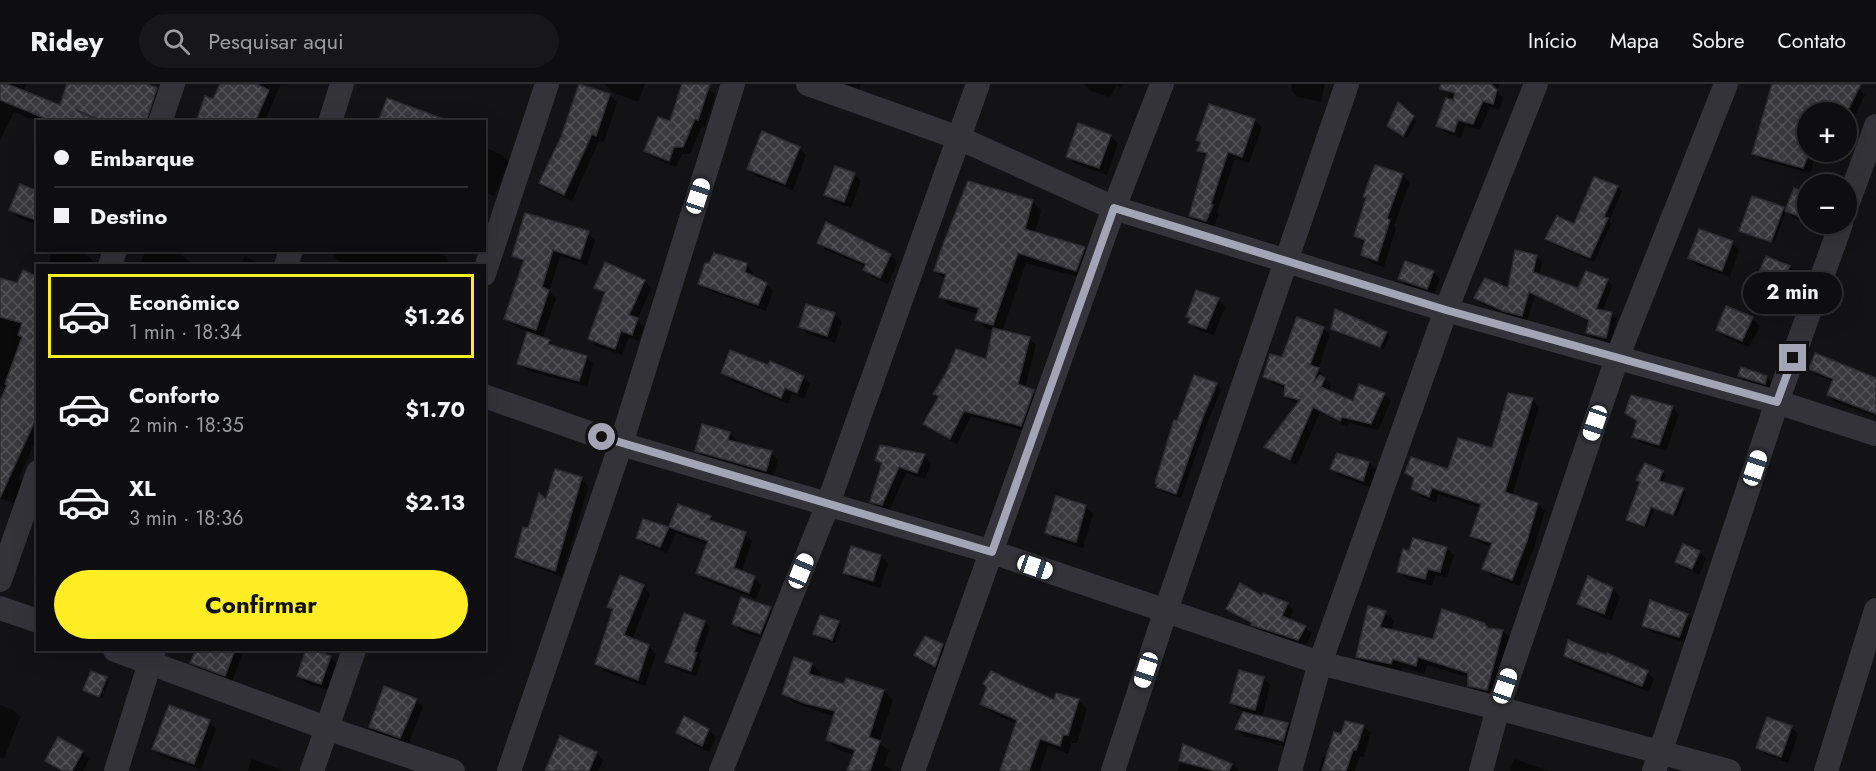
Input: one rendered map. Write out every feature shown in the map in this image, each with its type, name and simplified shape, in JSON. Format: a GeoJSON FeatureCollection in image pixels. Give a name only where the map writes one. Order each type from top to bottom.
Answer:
{"type":"FeatureCollection","features":[{"type":"Feature","properties":{"kind":"street"},"geometry":{"type":"LineString","coordinates":[[161,120],[173,84]]}},
{"type":"Feature","properties":{"kind":"street"},"geometry":{"type":"LineString","coordinates":[[331,120],[342,84]]}},
{"type":"Feature","properties":{"kind":"street"},"geometry":{"type":"LineString","coordinates":[[486,268],[547,84]]}},
{"type":"Feature","properties":{"kind":"street"},"geometry":{"type":"LineString","coordinates":[[509,771],[621,444],[733,84]]}},
{"type":"Feature","properties":{"kind":"street"},"geometry":{"type":"LineString","coordinates":[[808,84],[959,138],[1114,208],[1446,310],[1777,402],[1876,434]]}},
{"type":"Feature","properties":{"kind":"street"},"geometry":{"type":"LineString","coordinates":[[721,771],[828,504],[978,84]]}},
{"type":"Feature","properties":{"kind":"street"},"geometry":{"type":"LineString","coordinates":[[913,771],[1114,208],[1162,84]]}},
{"type":"Feature","properties":{"kind":"street"},"geometry":{"type":"LineString","coordinates":[[1113,771],[1347,84]]}},
{"type":"Feature","properties":{"kind":"street"},"geometry":{"type":"LineString","coordinates":[[1290,771],[1320,663],[1446,310],[1536,84]]}},
{"type":"Feature","properties":{"kind":"street"},"geometry":{"type":"LineString","coordinates":[[1481,771],[1498,708],[1617,358],[1726,84]]}},
{"type":"Feature","properties":{"kind":"street"},"geometry":{"type":"LineString","coordinates":[[1857,178],[1876,126]]}},
{"type":"Feature","properties":{"kind":"street"},"geometry":{"type":"LineString","coordinates":[[1657,761],[1777,402],[1837,234]]}},
{"type":"Feature","properties":{"kind":"street"},"geometry":{"type":"LineString","coordinates":[[486,397],[621,444],[992,552],[1320,663],[1498,708],[1657,761],[1729,771]]}},
{"type":"Feature","properties":{"kind":"street"},"geometry":{"type":"LineString","coordinates":[[0,580],[36,478]]}},
{"type":"Feature","properties":{"kind":"street"},"geometry":{"type":"LineString","coordinates":[[0,608],[36,620]]}},
{"type":"Feature","properties":{"kind":"street"},"geometry":{"type":"LineString","coordinates":[[1826,771],[1876,610]]}},
{"type":"Feature","properties":{"kind":"street"},"geometry":{"type":"LineString","coordinates":[[121,651],[151,656],[326,728],[453,771]]}},
{"type":"Feature","properties":{"kind":"street"},"geometry":{"type":"LineString","coordinates":[[312,771],[354,651]]}},
{"type":"Feature","properties":{"kind":"street"},"geometry":{"type":"LineString","coordinates":[[116,771],[151,656]]}},
{"type":"Feature","properties":{"kind":"building"},"geometry":{"type":"Polygon","coordinates":[[[0,84],[7,84],[60,105],[67,84],[147,84],[157,88],[147,120],[101,120],[76,110],[95,120],[49,120],[0,100],[0,84]]]}},
{"type":"Feature","properties":{"kind":"building"},"geometry":{"type":"Polygon","coordinates":[[[220,84],[256,84],[269,90],[256,120],[197,120],[205,96],[213,99],[220,84]]]}},
{"type":"Feature","properties":{"kind":"building"},"geometry":{"type":"Polygon","coordinates":[[[579,84],[610,94],[596,136],[592,134],[564,195],[539,183],[561,137],[579,84]]]}},
{"type":"Feature","properties":{"kind":"building"},"geometry":{"type":"Polygon","coordinates":[[[682,84],[710,84],[698,120],[695,119],[683,147],[674,147],[669,161],[644,151],[658,117],[670,121],[682,84]]]}},
{"type":"Feature","properties":{"kind":"building"},"geometry":{"type":"Polygon","coordinates":[[[1441,84],[1491,84],[1497,90],[1493,104],[1483,101],[1473,124],[1458,120],[1454,132],[1436,126],[1446,98],[1453,100],[1455,93],[1440,89],[1441,84]]]}},
{"type":"Feature","properties":{"kind":"building"},"geometry":{"type":"Polygon","coordinates":[[[1772,84],[1861,84],[1852,102],[1797,102],[1797,162],[1806,162],[1803,168],[1752,154],[1772,84]]]}},
{"type":"Feature","properties":{"kind":"building"},"geometry":{"type":"Polygon","coordinates":[[[387,98],[446,120],[379,120],[387,98]]]}},
{"type":"Feature","properties":{"kind":"building"},"geometry":{"type":"Polygon","coordinates":[[[1398,102],[1414,116],[1403,136],[1387,126],[1398,102]]]}},
{"type":"Feature","properties":{"kind":"building"},"geometry":{"type":"Polygon","coordinates":[[[1209,104],[1255,119],[1242,157],[1228,152],[1211,204],[1213,205],[1206,221],[1189,216],[1207,153],[1197,151],[1201,142],[1196,140],[1209,104]]]}},
{"type":"Feature","properties":{"kind":"building"},"geometry":{"type":"Polygon","coordinates":[[[1078,123],[1111,135],[1099,168],[1066,157],[1078,123]]]}},
{"type":"Feature","properties":{"kind":"building"},"geometry":{"type":"Polygon","coordinates":[[[762,131],[800,147],[785,184],[747,169],[762,131]]]}},
{"type":"Feature","properties":{"kind":"building"},"geometry":{"type":"Polygon","coordinates":[[[1375,165],[1403,174],[1387,218],[1390,220],[1377,261],[1361,255],[1365,240],[1354,236],[1366,198],[1363,197],[1375,165]]]}},
{"type":"Feature","properties":{"kind":"building"},"geometry":{"type":"Polygon","coordinates":[[[835,166],[855,173],[844,202],[824,195],[835,166]]]}},
{"type":"Feature","properties":{"kind":"building"},"geometry":{"type":"Polygon","coordinates":[[[1594,177],[1618,186],[1604,217],[1608,218],[1590,258],[1545,239],[1557,216],[1574,224],[1594,177]]]}},
{"type":"Feature","properties":{"kind":"building"},"geometry":{"type":"Polygon","coordinates":[[[968,181],[1033,200],[1025,229],[1085,247],[1076,271],[1018,253],[993,325],[975,320],[979,308],[939,297],[946,274],[934,271],[968,181]]]}},
{"type":"Feature","properties":{"kind":"building"},"geometry":{"type":"Polygon","coordinates":[[[20,184],[36,190],[36,220],[9,210],[20,184]]]}},
{"type":"Feature","properties":{"kind":"building"},"geometry":{"type":"Polygon","coordinates":[[[1794,188],[1797,189],[1797,216],[1785,211],[1794,188]]]}},
{"type":"Feature","properties":{"kind":"building"},"geometry":{"type":"Polygon","coordinates":[[[1752,196],[1784,207],[1771,242],[1739,231],[1752,196]]]}},
{"type":"Feature","properties":{"kind":"building"},"geometry":{"type":"Polygon","coordinates":[[[525,213],[589,231],[580,259],[553,250],[542,287],[549,290],[536,330],[504,319],[524,260],[512,256],[525,213]]]}},
{"type":"Feature","properties":{"kind":"building"},"geometry":{"type":"Polygon","coordinates":[[[826,222],[891,254],[880,278],[863,270],[866,264],[817,243],[826,222]]]}},
{"type":"Feature","properties":{"kind":"building"},"geometry":{"type":"Polygon","coordinates":[[[1699,229],[1733,241],[1722,271],[1688,258],[1699,229]]]}},
{"type":"Feature","properties":{"kind":"building"},"geometry":{"type":"Polygon","coordinates":[[[1515,250],[1537,255],[1533,272],[1578,288],[1586,271],[1608,279],[1596,309],[1612,312],[1606,338],[1586,333],[1589,320],[1529,292],[1522,316],[1503,311],[1474,298],[1485,278],[1508,288],[1515,250]]]}},
{"type":"Feature","properties":{"kind":"building"},"geometry":{"type":"Polygon","coordinates":[[[714,253],[747,263],[745,272],[767,283],[758,305],[698,284],[705,263],[709,263],[714,253]]]}},
{"type":"Feature","properties":{"kind":"building"},"geometry":{"type":"Polygon","coordinates":[[[1766,256],[1790,266],[1781,287],[1757,277],[1766,256]]]}},
{"type":"Feature","properties":{"kind":"building"},"geometry":{"type":"Polygon","coordinates":[[[1405,261],[1434,271],[1427,289],[1398,279],[1405,261]]]}},
{"type":"Feature","properties":{"kind":"building"},"geometry":{"type":"Polygon","coordinates":[[[605,262],[645,280],[629,315],[638,318],[632,335],[621,331],[615,349],[588,339],[605,292],[594,288],[605,262]]]}},
{"type":"Feature","properties":{"kind":"building"},"geometry":{"type":"Polygon","coordinates":[[[23,270],[36,276],[36,418],[0,498],[0,401],[22,337],[18,335],[22,323],[0,317],[0,278],[17,283],[23,270]]]}},
{"type":"Feature","properties":{"kind":"building"},"geometry":{"type":"Polygon","coordinates":[[[1196,290],[1219,298],[1206,329],[1188,323],[1190,318],[1186,317],[1196,290]]]}},
{"type":"Feature","properties":{"kind":"building"},"geometry":{"type":"Polygon","coordinates":[[[806,304],[835,313],[827,336],[799,327],[806,304]]]}},
{"type":"Feature","properties":{"kind":"building"},"geometry":{"type":"Polygon","coordinates":[[[1726,306],[1753,317],[1742,341],[1716,330],[1726,306]]]}},
{"type":"Feature","properties":{"kind":"building"},"geometry":{"type":"Polygon","coordinates":[[[1335,309],[1387,332],[1380,347],[1331,329],[1335,309]]]}},
{"type":"Feature","properties":{"kind":"building"},"geometry":{"type":"Polygon","coordinates":[[[1297,317],[1324,327],[1310,365],[1319,368],[1313,383],[1320,375],[1325,378],[1321,387],[1353,401],[1359,384],[1385,393],[1371,424],[1342,417],[1340,421],[1313,407],[1290,460],[1264,447],[1300,400],[1284,396],[1285,385],[1263,377],[1270,354],[1282,357],[1297,317]]]}},
{"type":"Feature","properties":{"kind":"building"},"geometry":{"type":"Polygon","coordinates":[[[993,328],[1030,337],[1018,384],[1034,390],[1021,426],[964,411],[950,439],[923,424],[939,396],[933,394],[946,373],[956,349],[986,359],[993,328]]]}},
{"type":"Feature","properties":{"kind":"building"},"geometry":{"type":"Polygon","coordinates":[[[527,332],[550,340],[548,344],[587,356],[579,381],[517,364],[527,332]]]}},
{"type":"Feature","properties":{"kind":"building"},"geometry":{"type":"Polygon","coordinates":[[[730,350],[768,365],[770,361],[804,376],[797,393],[785,388],[781,398],[721,373],[730,350]]]}},
{"type":"Feature","properties":{"kind":"building"},"geometry":{"type":"Polygon","coordinates":[[[1815,353],[1876,378],[1876,414],[1827,395],[1833,379],[1809,369],[1815,353]]]}},
{"type":"Feature","properties":{"kind":"building"},"geometry":{"type":"Polygon","coordinates":[[[1741,367],[1767,376],[1765,384],[1738,376],[1741,367]]]}},
{"type":"Feature","properties":{"kind":"building"},"geometry":{"type":"Polygon","coordinates":[[[1194,375],[1217,383],[1176,494],[1156,487],[1158,484],[1155,483],[1174,420],[1177,421],[1194,375]]]}},
{"type":"Feature","properties":{"kind":"building"},"geometry":{"type":"Polygon","coordinates":[[[1508,393],[1533,398],[1505,492],[1538,503],[1512,580],[1482,569],[1492,543],[1470,536],[1481,504],[1432,488],[1429,497],[1411,489],[1414,478],[1405,473],[1411,457],[1448,469],[1458,438],[1492,448],[1508,393]]]}},
{"type":"Feature","properties":{"kind":"building"},"geometry":{"type":"Polygon","coordinates":[[[1631,395],[1673,406],[1659,445],[1632,437],[1637,421],[1625,413],[1631,395]]]}},
{"type":"Feature","properties":{"kind":"building"},"geometry":{"type":"Polygon","coordinates":[[[702,424],[730,432],[728,440],[772,451],[766,471],[695,451],[702,424]]]}},
{"type":"Feature","properties":{"kind":"building"},"geometry":{"type":"Polygon","coordinates":[[[880,445],[925,454],[917,473],[899,467],[882,505],[870,502],[882,463],[875,460],[880,445]]]}},
{"type":"Feature","properties":{"kind":"building"},"geometry":{"type":"Polygon","coordinates":[[[1337,453],[1369,462],[1363,481],[1330,469],[1337,453]]]}},
{"type":"Feature","properties":{"kind":"building"},"geometry":{"type":"Polygon","coordinates":[[[1645,463],[1663,471],[1659,481],[1684,488],[1673,515],[1651,507],[1644,526],[1626,520],[1640,482],[1636,480],[1645,463]]]}},
{"type":"Feature","properties":{"kind":"building"},"geometry":{"type":"Polygon","coordinates":[[[555,469],[582,477],[555,571],[515,557],[523,527],[528,528],[539,493],[546,499],[555,469]]]}},
{"type":"Feature","properties":{"kind":"building"},"geometry":{"type":"Polygon","coordinates":[[[1056,496],[1086,505],[1076,542],[1045,533],[1056,496]]]}},
{"type":"Feature","properties":{"kind":"building"},"geometry":{"type":"Polygon","coordinates":[[[678,504],[711,516],[709,520],[746,532],[734,568],[755,576],[749,593],[696,573],[708,541],[669,527],[678,504]]]}},
{"type":"Feature","properties":{"kind":"building"},"geometry":{"type":"Polygon","coordinates":[[[643,519],[669,527],[660,547],[636,538],[643,519]]]}},
{"type":"Feature","properties":{"kind":"building"},"geometry":{"type":"Polygon","coordinates":[[[1413,538],[1447,547],[1440,572],[1428,569],[1425,579],[1397,572],[1403,549],[1409,551],[1413,538]]]}},
{"type":"Feature","properties":{"kind":"building"},"geometry":{"type":"Polygon","coordinates":[[[1683,544],[1700,551],[1692,569],[1675,562],[1683,544]]]}},
{"type":"Feature","properties":{"kind":"building"},"geometry":{"type":"Polygon","coordinates":[[[851,546],[881,555],[873,581],[843,573],[851,546]]]}},
{"type":"Feature","properties":{"kind":"building"},"geometry":{"type":"Polygon","coordinates":[[[620,575],[644,585],[624,635],[649,645],[638,680],[595,664],[613,609],[607,607],[620,575]]]}},
{"type":"Feature","properties":{"kind":"building"},"geometry":{"type":"Polygon","coordinates":[[[1588,576],[1613,588],[1604,614],[1577,604],[1588,576]]]}},
{"type":"Feature","properties":{"kind":"building"},"geometry":{"type":"Polygon","coordinates":[[[1240,583],[1262,596],[1263,593],[1288,603],[1282,616],[1306,626],[1298,640],[1251,625],[1252,623],[1226,609],[1240,583]]]}},
{"type":"Feature","properties":{"kind":"building"},"geometry":{"type":"Polygon","coordinates":[[[741,597],[771,607],[760,634],[732,624],[741,597]]]}},
{"type":"Feature","properties":{"kind":"building"},"geometry":{"type":"Polygon","coordinates":[[[1650,600],[1688,614],[1679,637],[1642,626],[1650,600]]]}},
{"type":"Feature","properties":{"kind":"building"},"geometry":{"type":"Polygon","coordinates":[[[1368,606],[1386,611],[1380,627],[1433,639],[1442,609],[1484,623],[1488,628],[1503,630],[1487,690],[1468,686],[1468,673],[1418,657],[1416,666],[1393,659],[1391,664],[1356,657],[1368,606]]]}},
{"type":"Feature","properties":{"kind":"building"},"geometry":{"type":"Polygon","coordinates":[[[684,613],[705,621],[694,652],[697,653],[691,671],[665,662],[684,613]]]}},
{"type":"Feature","properties":{"kind":"building"},"geometry":{"type":"Polygon","coordinates":[[[820,615],[839,621],[832,640],[813,634],[820,615]]]}},
{"type":"Feature","properties":{"kind":"building"},"geometry":{"type":"Polygon","coordinates":[[[925,636],[943,644],[935,667],[914,655],[925,636]]]}},
{"type":"Feature","properties":{"kind":"building"},"geometry":{"type":"Polygon","coordinates":[[[1568,640],[1606,655],[1607,653],[1648,671],[1642,686],[1564,656],[1568,640]]]}},
{"type":"Feature","properties":{"kind":"building"},"geometry":{"type":"Polygon","coordinates":[[[196,651],[235,651],[225,676],[190,663],[196,651]]]}},
{"type":"Feature","properties":{"kind":"building"},"geometry":{"type":"Polygon","coordinates":[[[306,651],[316,651],[331,656],[321,684],[297,676],[306,651]]]}},
{"type":"Feature","properties":{"kind":"building"},"geometry":{"type":"Polygon","coordinates":[[[794,657],[812,663],[809,674],[844,684],[846,678],[884,690],[869,737],[880,741],[870,771],[847,771],[855,750],[826,740],[835,711],[804,703],[782,694],[794,657]]]}},
{"type":"Feature","properties":{"kind":"building"},"geometry":{"type":"Polygon","coordinates":[[[1239,670],[1264,677],[1255,710],[1230,703],[1239,670]]]}},
{"type":"Feature","properties":{"kind":"building"},"geometry":{"type":"Polygon","coordinates":[[[91,671],[107,677],[99,697],[83,690],[91,671]]]}},
{"type":"Feature","properties":{"kind":"building"},"geometry":{"type":"Polygon","coordinates":[[[991,671],[1054,700],[1056,693],[1079,699],[1068,735],[1063,735],[1060,746],[1040,739],[1029,771],[1000,771],[1017,720],[980,704],[987,687],[983,684],[991,671]]]}},
{"type":"Feature","properties":{"kind":"building"},"geometry":{"type":"Polygon","coordinates":[[[384,686],[417,699],[400,738],[369,727],[384,686]]]}},
{"type":"Feature","properties":{"kind":"building"},"geometry":{"type":"Polygon","coordinates":[[[169,705],[210,720],[194,764],[152,749],[169,705]]]}},
{"type":"Feature","properties":{"kind":"building"},"geometry":{"type":"Polygon","coordinates":[[[1243,712],[1288,723],[1283,741],[1235,729],[1243,712]]]}},
{"type":"Feature","properties":{"kind":"building"},"geometry":{"type":"Polygon","coordinates":[[[684,716],[709,729],[702,746],[676,733],[684,716]]]}},
{"type":"Feature","properties":{"kind":"building"},"geometry":{"type":"Polygon","coordinates":[[[1767,717],[1792,726],[1781,757],[1756,748],[1767,717]]]}},
{"type":"Feature","properties":{"kind":"building"},"geometry":{"type":"Polygon","coordinates":[[[1345,721],[1364,725],[1356,750],[1353,750],[1346,771],[1322,771],[1334,732],[1341,734],[1345,721]]]}},
{"type":"Feature","properties":{"kind":"building"},"geometry":{"type":"Polygon","coordinates":[[[560,736],[597,752],[589,771],[545,771],[560,736]]]}},
{"type":"Feature","properties":{"kind":"building"},"geometry":{"type":"Polygon","coordinates":[[[58,737],[83,751],[72,771],[63,771],[45,761],[58,737]]]}},
{"type":"Feature","properties":{"kind":"building"},"geometry":{"type":"Polygon","coordinates":[[[1183,744],[1232,764],[1229,771],[1216,771],[1179,761],[1183,744]]]}},
{"type":"Feature","properties":{"kind":"route"},"geometry":{"type":"LineString","coordinates":[[602,437],[992,552],[1114,208],[1446,310],[1777,402],[1793,358]]}}]}
